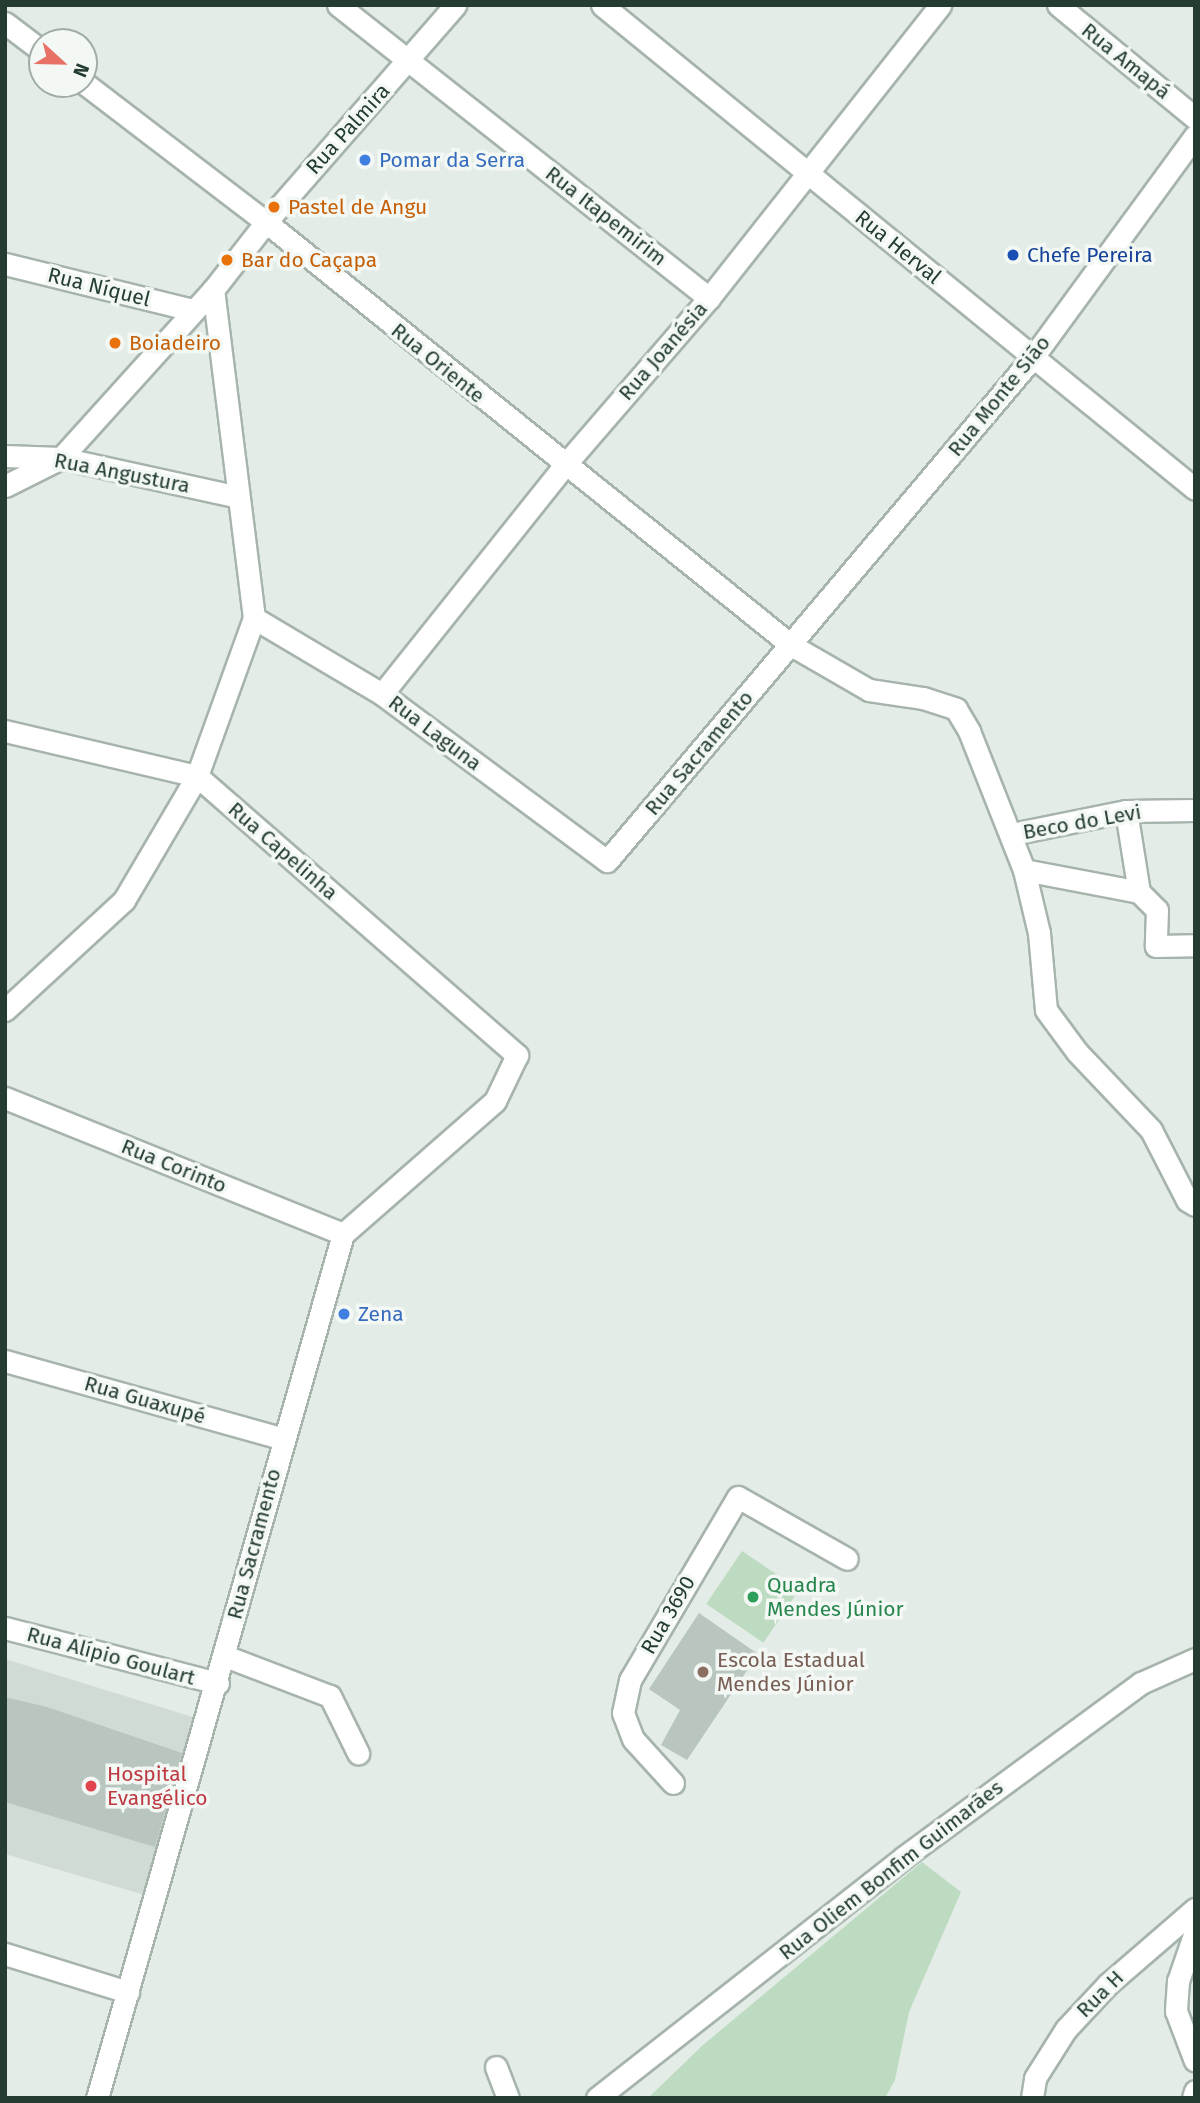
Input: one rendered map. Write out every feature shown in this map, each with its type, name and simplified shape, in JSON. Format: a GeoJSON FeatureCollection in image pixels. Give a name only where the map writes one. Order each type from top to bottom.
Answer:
{"type":"FeatureCollection","features":[{"type":"Feature","properties":{"kind":"street","name":"Rua Itapemirim"},"geometry":{"type":"LineString","coordinates":[[338,5],[709,298]]}},
{"type":"Feature","properties":{"kind":"street","name":"Rua Palmira"},"geometry":{"type":"LineString","coordinates":[[5,486],[61,458],[192,310],[213,290],[266,222],[455,5]]}},
{"type":"Feature","properties":{"kind":"street","name":"Rua Herval"},"geometry":{"type":"LineString","coordinates":[[601,5],[1195,489]]}},
{"type":"Feature","properties":{"kind":"street","name":"Rua Joanésia"},"geometry":{"type":"LineString","coordinates":[[383,694],[565,466],[709,298],[940,5]]}},
{"type":"Feature","properties":{"kind":"street","name":"Rua Amapá"},"geometry":{"type":"LineString","coordinates":[[1058,5],[1195,118]]}},
{"type":"Feature","properties":{"kind":"street"},"geometry":{"type":"LineString","coordinates":[[5,23],[28,40]]}},
{"type":"Feature","properties":{"kind":"street","name":"Rua Oriente"},"geometry":{"type":"LineString","coordinates":[[98,94],[266,222],[565,466],[791,645],[869,690],[956,709],[970,731],[1012,834]]}},
{"type":"Feature","properties":{"kind":"street","name":"Rua Monte Sião"},"geometry":{"type":"LineString","coordinates":[[791,645],[1033,357],[1195,136]]}},
{"type":"Feature","properties":{"kind":"street","name":"Rua Níquel"},"geometry":{"type":"LineString","coordinates":[[5,264],[192,310]]}},
{"type":"Feature","properties":{"kind":"street"},"geometry":{"type":"LineString","coordinates":[[5,1010],[124,900],[197,776],[254,618],[213,290]]}},
{"type":"Feature","properties":{"kind":"street","name":"Rua Angustura"},"geometry":{"type":"LineString","coordinates":[[5,456],[61,458],[238,497]]}},
{"type":"Feature","properties":{"kind":"street","name":"Rua Laguna"},"geometry":{"type":"LineString","coordinates":[[254,618],[383,694],[607,861]]}},
{"type":"Feature","properties":{"kind":"street","name":"Rua Sacramento"},"geometry":{"type":"LineString","coordinates":[[607,861],[791,645]]}},
{"type":"Feature","properties":{"kind":"street","name":"Rua Capelinha"},"geometry":{"type":"LineString","coordinates":[[5,731],[197,776],[517,1055],[495,1101],[343,1234]]}},
{"type":"Feature","properties":{"kind":"street","name":"Beco do Levi"},"geometry":{"type":"LineString","coordinates":[[1012,834],[1126,811],[1195,810]]}},
{"type":"Feature","properties":{"kind":"street"},"geometry":{"type":"LineString","coordinates":[[1126,811],[1139,892]]}},
{"type":"Feature","properties":{"kind":"street"},"geometry":{"type":"LineString","coordinates":[[1012,834],[1040,933],[1046,1010],[1151,1130],[1187,1200],[1195,1205]]}},
{"type":"Feature","properties":{"kind":"street"},"geometry":{"type":"LineString","coordinates":[[1024,870],[1139,892],[1157,909],[1156,946],[1195,945]]}},
{"type":"Feature","properties":{"kind":"street","name":"Rua Corinto"},"geometry":{"type":"LineString","coordinates":[[5,1098],[343,1234]]}},
{"type":"Feature","properties":{"kind":"street","name":"Rua Sacramento"},"geometry":{"type":"LineString","coordinates":[[97,2098],[218,1683],[343,1234]]}},
{"type":"Feature","properties":{"kind":"street","name":"Rua Guaxupé"},"geometry":{"type":"LineString","coordinates":[[5,1361],[284,1439]]}},
{"type":"Feature","properties":{"kind":"street","name":"Rua 3690"},"geometry":{"type":"LineString","coordinates":[[673,1783],[633,1739],[623,1713],[630,1680],[738,1497],[847,1559]]}},
{"type":"Feature","properties":{"kind":"street","name":"Rua Alípio Goulart"},"geometry":{"type":"LineString","coordinates":[[5,1628],[218,1683]]}},
{"type":"Feature","properties":{"kind":"street"},"geometry":{"type":"LineString","coordinates":[[225,1656],[330,1696],[358,1753]]}},
{"type":"Feature","properties":{"kind":"street","name":"Rua Oliem Bonfim Guimarães"},"geometry":{"type":"LineString","coordinates":[[597,2098],[958,1817],[1141,1683],[1195,1659]]}},
{"type":"Feature","properties":{"kind":"street","name":"Rua H"},"geometry":{"type":"LineString","coordinates":[[1032,2098],[1035,2078],[1066,2029],[1108,1984],[1195,1909]]}},
{"type":"Feature","properties":{"kind":"street"},"geometry":{"type":"LineString","coordinates":[[1195,1932],[1178,1981],[1176,2011],[1195,2061]]}},
{"type":"Feature","properties":{"kind":"street"},"geometry":{"type":"LineString","coordinates":[[5,1954],[128,1992]]}},
{"type":"Feature","properties":{"kind":"street"},"geometry":{"type":"LineString","coordinates":[[496,2067],[508,2098]]}},
{"type":"Feature","properties":{"kind":"street"},"geometry":{"type":"LineString","coordinates":[[1193,2098],[1195,2091]]}},
{"type":"Feature","properties":{"kind":"shaded area","name":"Hospital Evangélico"},"geometry":{"type":"Polygon","coordinates":[[[5,1659],[196,1718],[148,1896],[5,1854],[5,1659]]]}},
{"type":"Feature","properties":{"kind":"green space","name":"Quadra Mendes Júnior"},"geometry":{"type":"Polygon","coordinates":[[[742,1551],[799,1590],[763,1643],[706,1604],[742,1551]]]}},
{"type":"Feature","properties":{"kind":"green space"},"geometry":{"type":"Polygon","coordinates":[[[922,1862],[961,1892],[909,2012],[895,2080],[885,2098],[648,2098],[703,2045],[922,1862]]]}},
{"type":"Feature","properties":{"kind":"building","name":"Escola Estadual Mendes Júnior"},"geometry":{"type":"Polygon","coordinates":[[[699,1613],[758,1654],[687,1760],[661,1745],[680,1710],[649,1689],[699,1613]]]}},
{"type":"Feature","properties":{"kind":"building","name":"Hospital Evangélico"},"geometry":{"type":"Polygon","coordinates":[[[5,1697],[47,1707],[182,1753],[155,1847],[5,1802],[5,1697]]]}},
{"type":"Feature","properties":{"kind":"place","name":"Pomar da Serra"},"geometry":{"type":"Point","coordinates":[365,160]}},
{"type":"Feature","properties":{"kind":"place","name":"Pastel de Angu"},"geometry":{"type":"Point","coordinates":[274,207]}},
{"type":"Feature","properties":{"kind":"place","name":"Chefe Pereira"},"geometry":{"type":"Point","coordinates":[1013,255]}},
{"type":"Feature","properties":{"kind":"place","name":"Bar do Caçapa"},"geometry":{"type":"Point","coordinates":[227,260]}},
{"type":"Feature","properties":{"kind":"place","name":"Boiadeiro"},"geometry":{"type":"Point","coordinates":[115,343]}},
{"type":"Feature","properties":{"kind":"place","name":"Zena"},"geometry":{"type":"Point","coordinates":[344,1314]}},
{"type":"Feature","properties":{"kind":"place","name":"Quadra Mendes Júnior"},"geometry":{"type":"Point","coordinates":[753,1597]}},
{"type":"Feature","properties":{"kind":"place","name":"Escola Estadual Mendes Júnior"},"geometry":{"type":"Point","coordinates":[703,1672]}},
{"type":"Feature","properties":{"kind":"place","name":"Hospital Evangélico"},"geometry":{"type":"Point","coordinates":[91,1786]}}]}
